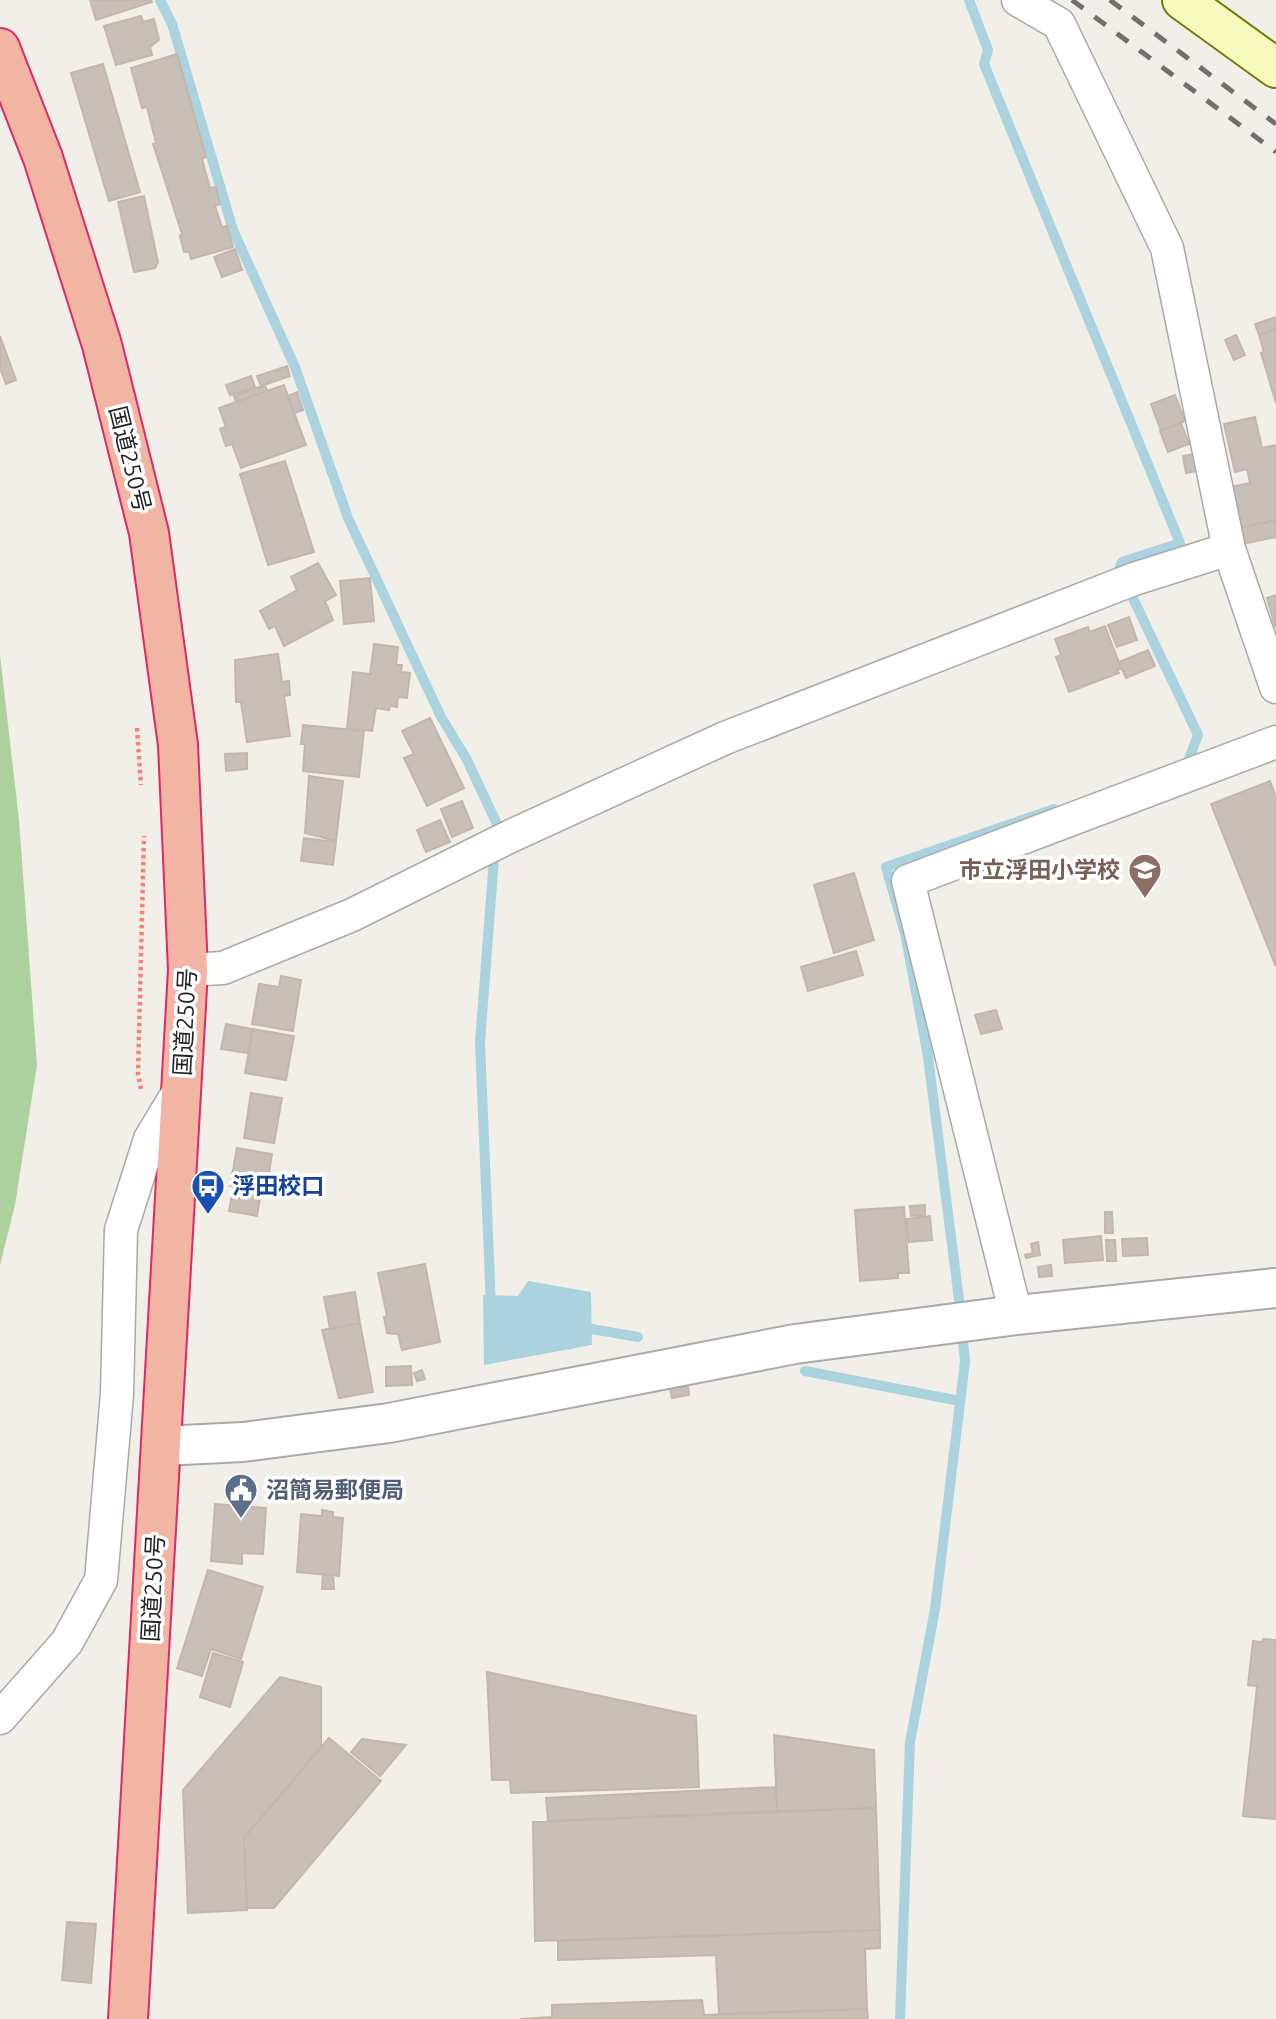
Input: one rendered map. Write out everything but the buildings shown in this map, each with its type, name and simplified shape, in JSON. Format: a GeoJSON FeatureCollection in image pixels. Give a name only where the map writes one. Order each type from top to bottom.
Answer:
{"type":"FeatureCollection","features":[{"type":"Feature","properties":{"kind":"highway","name":"国道250号"},"geometry":{"type":"LineString","coordinates":[[0,48],[43,158],[102,345],[149,533],[178,745],[188,970],[128,2019]]}},
{"type":"Feature","properties":{"kind":"main road"},"geometry":{"type":"LineString","coordinates":[[1182,0],[1276,68]]}},
{"type":"Feature","properties":{"kind":"street"},"geometry":{"type":"LineString","coordinates":[[1018,0],[1059,24],[1167,248],[1229,549],[1276,687]]}},
{"type":"Feature","properties":{"kind":"street"},"geometry":{"type":"LineString","coordinates":[[188,970],[223,968],[352,915],[513,835],[726,738],[1134,579],[1229,549]]}},
{"type":"Feature","properties":{"kind":"street"},"geometry":{"type":"LineString","coordinates":[[982,1320],[908,881],[1276,742]]}},
{"type":"Feature","properties":{"kind":"street"},"geometry":{"type":"LineString","coordinates":[[0,1718],[67,1642],[102,1580],[116,1407],[121,1230],[150,1139],[181,1086]]}},
{"type":"Feature","properties":{"kind":"street"},"geometry":{"type":"LineString","coordinates":[[162,1446],[243,1442],[389,1423],[795,1344],[982,1320],[1276,1288]]}},
{"type":"Feature","properties":{"kind":"path"},"geometry":{"type":"LineString","coordinates":[[136,725],[142,794]]}},
{"type":"Feature","properties":{"kind":"path"},"geometry":{"type":"LineString","coordinates":[[144,835],[138,1074],[150,1139]]}},
{"type":"Feature","properties":{"kind":"green space"},"geometry":{"type":"Polygon","coordinates":[[[0,655],[19,820],[37,1065],[15,1205],[0,1265],[0,655]]]}},
{"type":"Feature","properties":{"kind":"water"},"geometry":{"type":"Polygon","coordinates":[[[528,1281],[591,1292],[592,1345],[484,1365],[483,1295],[518,1296],[528,1281]]]}},
{"type":"Feature","properties":{"kind":"waterway"},"geometry":{"type":"LineString","coordinates":[[160,0],[172,24],[233,230],[295,367],[348,518],[441,717],[466,758],[498,826]]}},
{"type":"Feature","properties":{"kind":"waterway"},"geometry":{"type":"LineString","coordinates":[[969,0],[988,50],[984,64],[1180,543],[1122,562],[1119,569]]}},
{"type":"Feature","properties":{"kind":"waterway"},"geometry":{"type":"LineString","coordinates":[[1130,592],[1198,735],[1187,764],[1181,766]]}},
{"type":"Feature","properties":{"kind":"waterway"},"geometry":{"type":"LineString","coordinates":[[961,1315],[928,1057],[905,933],[886,867],[1054,809]]}},
{"type":"Feature","properties":{"kind":"waterway"},"geometry":{"type":"LineString","coordinates":[[491,1305],[480,1043],[494,858]]}},
{"type":"Feature","properties":{"kind":"waterway"},"geometry":{"type":"LineString","coordinates":[[580,1330],[592,1329],[638,1337]]}},
{"type":"Feature","properties":{"kind":"waterway"},"geometry":{"type":"LineString","coordinates":[[900,2019],[910,1742],[935,1609],[965,1362],[962,1330]]}},
{"type":"Feature","properties":{"kind":"waterway"},"geometry":{"type":"LineString","coordinates":[[805,1371],[960,1401]]}},
{"type":"Feature","properties":{"kind":"railway"},"geometry":{"type":"LineString","coordinates":[[1072,0],[1276,152]]}},
{"type":"Feature","properties":{"kind":"railway"},"geometry":{"type":"LineString","coordinates":[[1110,0],[1276,124]]}},
{"type":"Feature","properties":{"kind":"place","name":"市立浮田小学校"},"geometry":{"type":"Point","coordinates":[1145,900]}},
{"type":"Feature","properties":{"kind":"place","name":"浮田校口"},"geometry":{"type":"Point","coordinates":[208,1216]}},
{"type":"Feature","properties":{"kind":"place","name":"沼簡易郵便局"},"geometry":{"type":"Point","coordinates":[241,1520]}}]}
